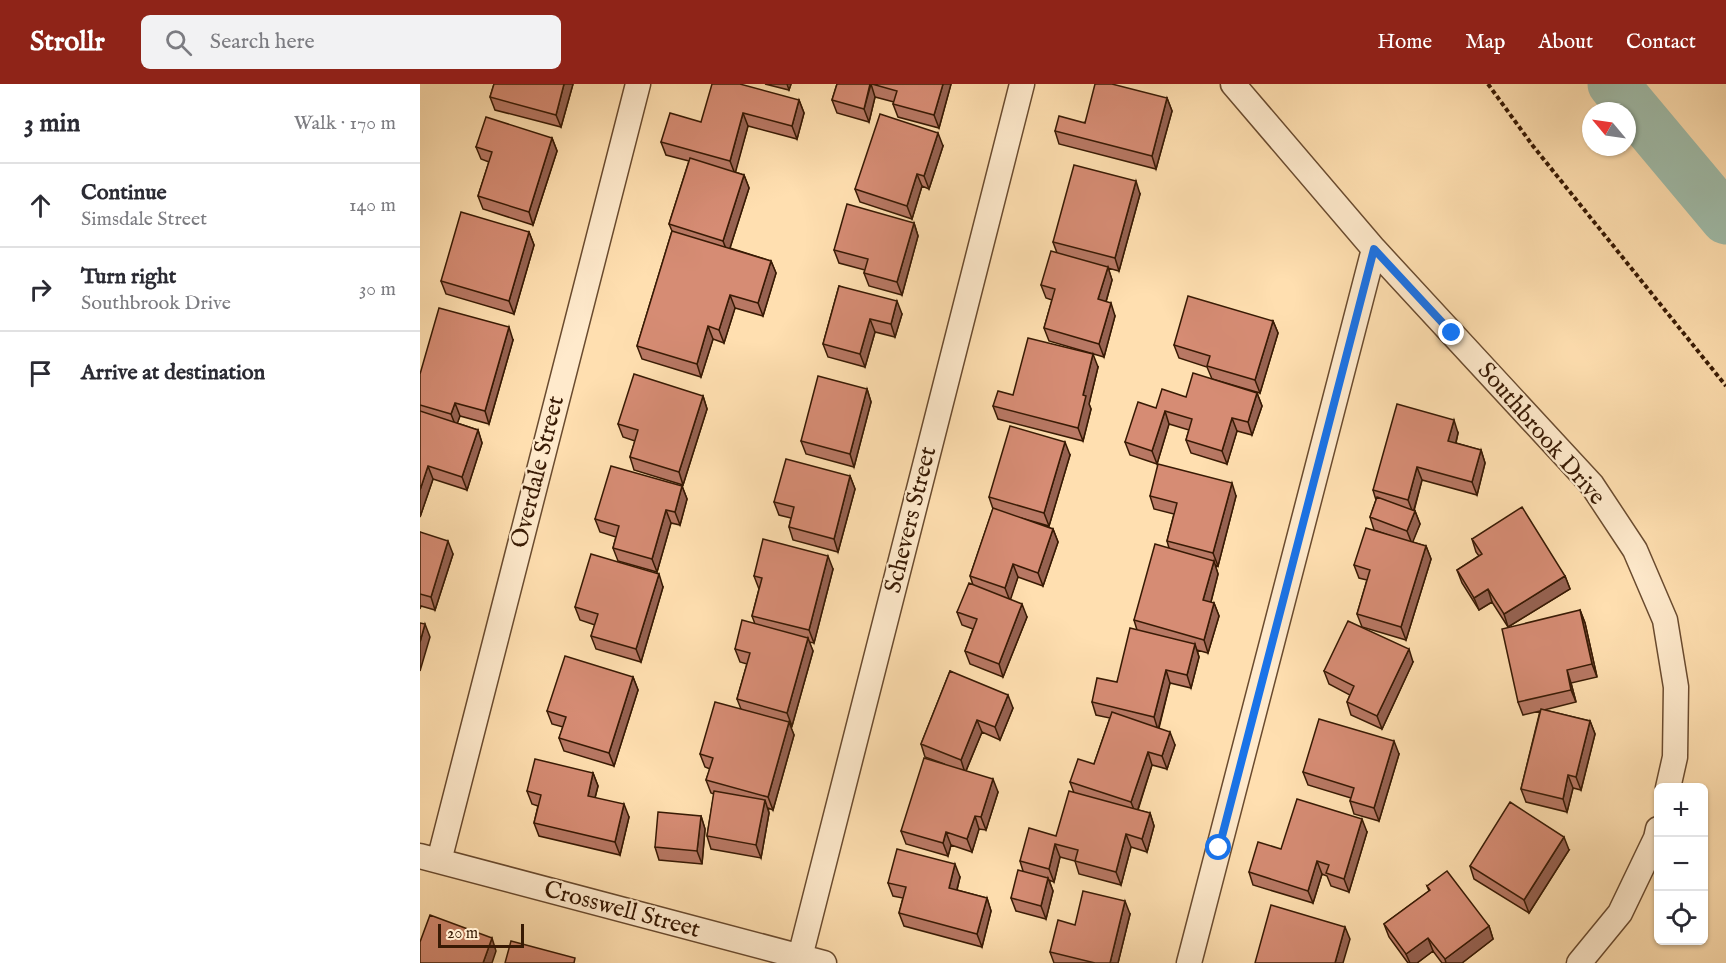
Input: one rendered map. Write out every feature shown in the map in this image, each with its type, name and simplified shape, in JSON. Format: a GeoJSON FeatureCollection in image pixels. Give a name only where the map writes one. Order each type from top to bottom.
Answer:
{"type":"FeatureCollection","features":[{"type":"Feature","properties":{"kind":"street","name":"Overdale Street"},"geometry":{"type":"LineString","coordinates":[[429,858],[638,84]]}},
{"type":"Feature","properties":{"kind":"street","name":"Schevers Street"},"geometry":{"type":"LineString","coordinates":[[800,957],[1022,84]]}},
{"type":"Feature","properties":{"kind":"street","name":"Southbrook Drive"},"geometry":{"type":"LineString","coordinates":[[1233,84],[1374,249],[1592,485],[1635,550],[1665,620],[1676,687],[1675,757],[1669,783]]}},
{"type":"Feature","properties":{"kind":"street"},"geometry":{"type":"LineString","coordinates":[[1189,963],[1374,249]]}},
{"type":"Feature","properties":{"kind":"street"},"geometry":{"type":"LineString","coordinates":[[1579,963],[1620,913],[1656,837]]}},
{"type":"Feature","properties":{"kind":"street","name":"Crosswell Street"},"geometry":{"type":"LineString","coordinates":[[429,858],[824,963]]}},
{"type":"Feature","properties":{"kind":"path"},"geometry":{"type":"LineString","coordinates":[[1488,84],[1533,146],[1726,386]]}},
{"type":"Feature","properties":{"kind":"building"},"geometry":{"type":"Polygon","coordinates":[[[494,84],[564,84],[556,115],[490,97],[494,84]]]}},
{"type":"Feature","properties":{"kind":"building"},"geometry":{"type":"Polygon","coordinates":[[[712,84],[740,84],[799,100],[792,126],[743,113],[730,161],[661,142],[670,113],[701,122],[712,84]]]}},
{"type":"Feature","properties":{"kind":"building"},"geometry":{"type":"Polygon","coordinates":[[[837,84],[870,84],[864,109],[832,100],[837,84]]]}},
{"type":"Feature","properties":{"kind":"building"},"geometry":{"type":"Polygon","coordinates":[[[872,84],[943,84],[934,115],[893,104],[897,91],[872,84]]]}},
{"type":"Feature","properties":{"kind":"building"},"geometry":{"type":"Polygon","coordinates":[[[1095,84],[1112,84],[1167,98],[1152,156],[1055,131],[1059,116],[1085,123],[1095,84]]]}},
{"type":"Feature","properties":{"kind":"building"},"geometry":{"type":"Polygon","coordinates":[[[880,114],[938,133],[924,176],[917,174],[907,206],[855,189],[880,114]]]}},
{"type":"Feature","properties":{"kind":"building"},"geometry":{"type":"Polygon","coordinates":[[[486,117],[552,138],[529,212],[478,196],[492,152],[476,147],[486,117]]]}},
{"type":"Feature","properties":{"kind":"building"},"geometry":{"type":"Polygon","coordinates":[[[690,158],[744,175],[723,241],[669,224],[690,158]]]}},
{"type":"Feature","properties":{"kind":"building"},"geometry":{"type":"Polygon","coordinates":[[[1074,165],[1136,181],[1115,258],[1053,242],[1074,165]]]}},
{"type":"Feature","properties":{"kind":"building"},"geometry":{"type":"Polygon","coordinates":[[[847,204],[914,223],[897,282],[864,273],[868,259],[834,250],[847,204]]]}},
{"type":"Feature","properties":{"kind":"building"},"geometry":{"type":"Polygon","coordinates":[[[461,212],[529,232],[509,301],[441,281],[461,212]]]}},
{"type":"Feature","properties":{"kind":"building"},"geometry":{"type":"Polygon","coordinates":[[[672,231],[771,261],[758,303],[730,295],[719,330],[708,326],[697,364],[637,346],[672,231]]]}},
{"type":"Feature","properties":{"kind":"building"},"geometry":{"type":"Polygon","coordinates":[[[1051,251],[1108,267],[1098,299],[1111,303],[1099,344],[1044,328],[1055,289],[1041,285],[1051,251]]]}},
{"type":"Feature","properties":{"kind":"building"},"geometry":{"type":"Polygon","coordinates":[[[839,286],[897,301],[891,324],[870,319],[860,354],[823,344],[839,286]]]}},
{"type":"Feature","properties":{"kind":"building"},"geometry":{"type":"Polygon","coordinates":[[[1188,296],[1273,321],[1255,380],[1207,366],[1210,356],[1174,345],[1188,296]]]}},
{"type":"Feature","properties":{"kind":"building"},"geometry":{"type":"Polygon","coordinates":[[[439,308],[509,327],[485,411],[455,403],[451,414],[420,405],[420,374],[439,308]]]}},
{"type":"Feature","properties":{"kind":"building"},"geometry":{"type":"Polygon","coordinates":[[[1028,338],[1093,354],[1078,428],[993,406],[998,391],[1013,395],[1028,338]]]}},
{"type":"Feature","properties":{"kind":"building"},"geometry":{"type":"Polygon","coordinates":[[[1193,373],[1257,393],[1248,422],[1232,418],[1222,451],[1186,440],[1192,419],[1165,411],[1152,451],[1125,442],[1138,402],[1156,408],[1162,389],[1186,397],[1193,373]]]}},
{"type":"Feature","properties":{"kind":"building"},"geometry":{"type":"Polygon","coordinates":[[[634,374],[703,396],[679,472],[630,457],[638,430],[618,424],[634,374]]]}},
{"type":"Feature","properties":{"kind":"building"},"geometry":{"type":"Polygon","coordinates":[[[818,376],[867,389],[850,454],[801,441],[818,376]]]}},
{"type":"Feature","properties":{"kind":"building"},"geometry":{"type":"Polygon","coordinates":[[[1397,404],[1454,420],[1448,441],[1481,450],[1472,482],[1417,467],[1408,500],[1373,490],[1397,404]]]}},
{"type":"Feature","properties":{"kind":"building"},"geometry":{"type":"Polygon","coordinates":[[[420,411],[478,430],[462,477],[428,466],[420,490],[420,411]]]}},
{"type":"Feature","properties":{"kind":"building"},"geometry":{"type":"Polygon","coordinates":[[[1010,426],[1065,442],[1044,513],[989,497],[1010,426]]]}},
{"type":"Feature","properties":{"kind":"building"},"geometry":{"type":"Polygon","coordinates":[[[786,459],[850,476],[834,539],[789,527],[794,507],[774,502],[786,459]]]}},
{"type":"Feature","properties":{"kind":"building"},"geometry":{"type":"Polygon","coordinates":[[[1158,464],[1232,483],[1213,553],[1167,541],[1177,503],[1150,496],[1158,464]]]}},
{"type":"Feature","properties":{"kind":"building"},"geometry":{"type":"Polygon","coordinates":[[[611,466],[682,486],[675,512],[666,510],[652,559],[613,548],[619,526],[595,519],[611,466]]]}},
{"type":"Feature","properties":{"kind":"building"},"geometry":{"type":"Polygon","coordinates":[[[1377,497],[1415,511],[1407,531],[1370,517],[1377,497]]]}},
{"type":"Feature","properties":{"kind":"building"},"geometry":{"type":"Polygon","coordinates":[[[1522,507],[1565,576],[1504,614],[1488,589],[1474,598],[1457,570],[1482,554],[1472,539],[1522,507]]]}},
{"type":"Feature","properties":{"kind":"building"},"geometry":{"type":"Polygon","coordinates":[[[993,508],[1053,529],[1038,573],[1013,564],[1005,588],[970,576],[993,508]]]}},
{"type":"Feature","properties":{"kind":"building"},"geometry":{"type":"Polygon","coordinates":[[[1366,528],[1426,546],[1401,627],[1357,614],[1370,570],[1354,565],[1366,528]]]}},
{"type":"Feature","properties":{"kind":"building"},"geometry":{"type":"Polygon","coordinates":[[[420,532],[448,541],[431,597],[420,594],[420,532]]]}},
{"type":"Feature","properties":{"kind":"building"},"geometry":{"type":"Polygon","coordinates":[[[763,539],[828,556],[809,630],[752,616],[762,578],[754,576],[763,539]]]}},
{"type":"Feature","properties":{"kind":"building"},"geometry":{"type":"Polygon","coordinates":[[[1155,544],[1214,561],[1203,600],[1214,603],[1204,640],[1134,620],[1155,544]]]}},
{"type":"Feature","properties":{"kind":"building"},"geometry":{"type":"Polygon","coordinates":[[[591,554],[659,574],[636,649],[591,636],[598,614],[575,607],[591,554]]]}},
{"type":"Feature","properties":{"kind":"building"},"geometry":{"type":"Polygon","coordinates":[[[969,583],[1022,604],[999,664],[965,651],[977,619],[957,612],[969,583]]]}},
{"type":"Feature","properties":{"kind":"building"},"geometry":{"type":"Polygon","coordinates":[[[1580,610],[1592,664],[1567,670],[1571,690],[1518,702],[1502,629],[1580,610]]]}},
{"type":"Feature","properties":{"kind":"building"},"geometry":{"type":"Polygon","coordinates":[[[742,620],[808,638],[787,713],[737,699],[750,653],[735,649],[742,620]]]}},
{"type":"Feature","properties":{"kind":"building"},"geometry":{"type":"Polygon","coordinates":[[[1348,621],[1409,649],[1377,716],[1347,702],[1354,686],[1324,671],[1348,621]]]}},
{"type":"Feature","properties":{"kind":"building"},"geometry":{"type":"Polygon","coordinates":[[[420,623],[425,624],[420,642],[420,623]]]}},
{"type":"Feature","properties":{"kind":"building"},"geometry":{"type":"Polygon","coordinates":[[[1130,628],[1195,644],[1187,675],[1166,670],[1154,717],[1092,702],[1097,678],[1117,682],[1130,628]]]}},
{"type":"Feature","properties":{"kind":"building"},"geometry":{"type":"Polygon","coordinates":[[[565,656],[633,677],[609,753],[559,738],[566,717],[547,711],[565,656]]]}},
{"type":"Feature","properties":{"kind":"building"},"geometry":{"type":"Polygon","coordinates":[[[950,671],[1008,695],[995,727],[977,720],[961,760],[921,744],[950,671]]]}},
{"type":"Feature","properties":{"kind":"building"},"geometry":{"type":"Polygon","coordinates":[[[715,702],[789,722],[768,797],[706,780],[713,758],[700,754],[715,702]]]}},
{"type":"Feature","properties":{"kind":"building"},"geometry":{"type":"Polygon","coordinates":[[[1541,709],[1590,721],[1576,777],[1568,775],[1563,799],[1521,789],[1541,709]]]}},
{"type":"Feature","properties":{"kind":"building"},"geometry":{"type":"Polygon","coordinates":[[[1112,712],[1170,732],[1162,756],[1148,752],[1131,802],[1070,782],[1078,759],[1094,764],[1112,712]]]}},
{"type":"Feature","properties":{"kind":"building"},"geometry":{"type":"Polygon","coordinates":[[[1319,719],[1394,741],[1374,808],[1350,801],[1354,788],[1303,772],[1319,719]]]}},
{"type":"Feature","properties":{"kind":"building"},"geometry":{"type":"Polygon","coordinates":[[[924,758],[993,779],[981,817],[975,816],[967,839],[946,832],[943,843],[901,831],[924,758]]]}},
{"type":"Feature","properties":{"kind":"building"},"geometry":{"type":"Polygon","coordinates":[[[535,759],[593,773],[588,796],[624,804],[615,842],[534,823],[541,795],[527,791],[535,759]]]}},
{"type":"Feature","properties":{"kind":"building"},"geometry":{"type":"Polygon","coordinates":[[[714,791],[765,800],[756,845],[707,836],[714,791]]]}},
{"type":"Feature","properties":{"kind":"building"},"geometry":{"type":"Polygon","coordinates":[[[1069,791],[1150,813],[1142,839],[1126,834],[1116,872],[1075,861],[1078,850],[1055,844],[1049,869],[1020,861],[1029,828],[1056,836],[1069,791]]]}},
{"type":"Feature","properties":{"kind":"building"},"geometry":{"type":"Polygon","coordinates":[[[1297,799],[1362,819],[1344,879],[1326,873],[1329,865],[1317,861],[1308,891],[1249,872],[1258,842],[1281,849],[1297,799]]]}},
{"type":"Feature","properties":{"kind":"building"},"geometry":{"type":"Polygon","coordinates":[[[1510,802],[1564,837],[1524,900],[1470,866],[1510,802]]]}},
{"type":"Feature","properties":{"kind":"building"},"geometry":{"type":"Polygon","coordinates":[[[658,812],[701,816],[697,851],[655,847],[658,812]]]}},
{"type":"Feature","properties":{"kind":"building"},"geometry":{"type":"Polygon","coordinates":[[[897,849],[955,864],[949,888],[987,898],[977,934],[899,913],[906,887],[888,883],[897,849]]]}},
{"type":"Feature","properties":{"kind":"building"},"geometry":{"type":"Polygon","coordinates":[[[1018,870],[1048,878],[1041,906],[1011,898],[1018,870]]]}},
{"type":"Feature","properties":{"kind":"building"},"geometry":{"type":"Polygon","coordinates":[[[1447,871],[1489,926],[1445,959],[1428,938],[1406,954],[1384,924],[1430,890],[1427,886],[1447,871]]]}},
{"type":"Feature","properties":{"kind":"building"},"geometry":{"type":"Polygon","coordinates":[[[1083,891],[1125,901],[1110,963],[1095,963],[1050,952],[1058,920],[1075,925],[1083,891]]]}},
{"type":"Feature","properties":{"kind":"building"},"geometry":{"type":"Polygon","coordinates":[[[1271,905],[1345,927],[1335,963],[1255,963],[1271,905]]]}},
{"type":"Feature","properties":{"kind":"building"},"geometry":{"type":"Polygon","coordinates":[[[430,915],[492,938],[483,963],[420,963],[420,942],[430,915]]]}},
{"type":"Feature","properties":{"kind":"building"},"geometry":{"type":"Polygon","coordinates":[[[511,941],[575,958],[574,963],[505,963],[511,941]]]}},
{"type":"Feature","properties":{"kind":"waterway"},"geometry":{"type":"LineString","coordinates":[[1613,84],[1726,219]]}},
{"type":"Feature","properties":{"kind":"route"},"geometry":{"type":"LineString","coordinates":[[1219,848],[1374,249],[1452,333]]}}]}
